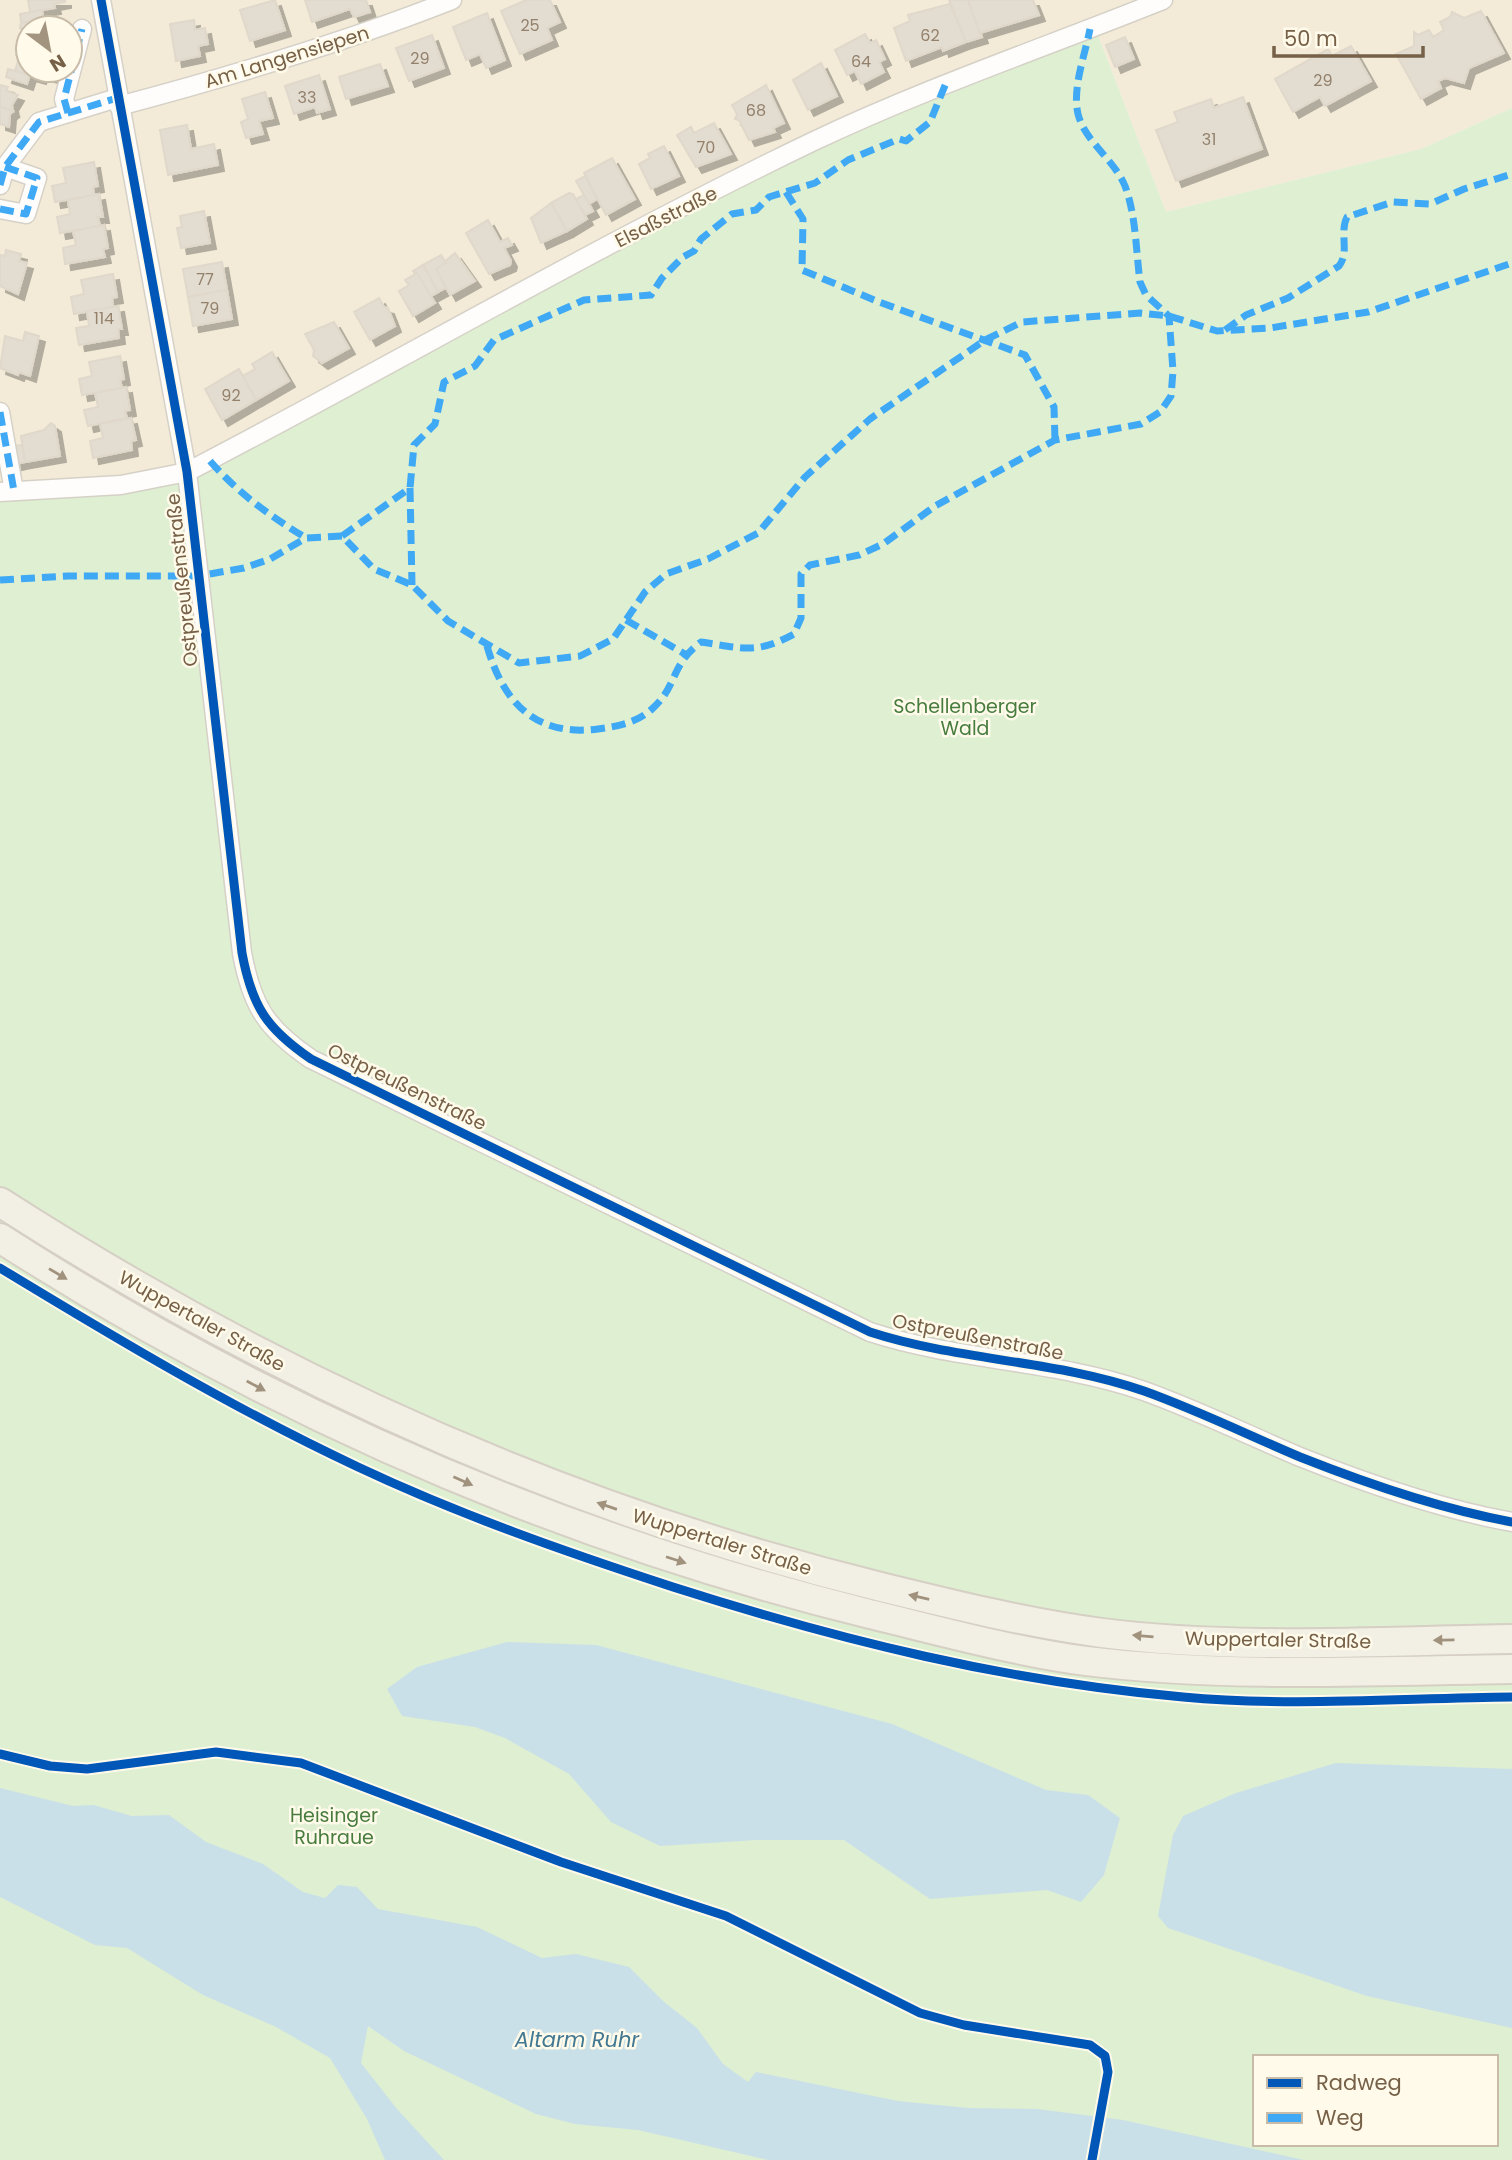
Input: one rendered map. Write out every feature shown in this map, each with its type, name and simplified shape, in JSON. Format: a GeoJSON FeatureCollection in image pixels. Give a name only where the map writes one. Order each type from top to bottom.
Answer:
{"type":"FeatureCollection","features":[{"type":"Feature","properties":{"kind":"main road","name":"Wuppertaler Straße"},"geometry":{"type":"LineString","coordinates":[[0,1202],[181,1311],[379,1413],[580,1497],[799,1567],[1008,1618],[1102,1633],[1264,1642],[1512,1639]]}},
{"type":"Feature","properties":{"kind":"main road","name":"Wuppertaler Straße"},"geometry":{"type":"LineString","coordinates":[[0,1238],[174,1342],[286,1402],[535,1510],[759,1587],[923,1627],[1084,1661],[1264,1672],[1512,1669]]}},
{"type":"Feature","properties":{"kind":"street","name":"Ostpreußenstraße"},"geometry":{"type":"LineString","coordinates":[[101,0],[187,472],[242,953],[251,994],[261,1013],[285,1041],[311,1059],[370,1089],[870,1332],[931,1349],[1094,1377],[1143,1390],[1354,1476],[1434,1503],[1512,1522]]}},
{"type":"Feature","properties":{"kind":"street","name":"Am Langensiepen"},"geometry":{"type":"LineString","coordinates":[[118,102],[277,63],[452,0]]}},
{"type":"Feature","properties":{"kind":"street","name":"Elsaßstraße"},"geometry":{"type":"LineString","coordinates":[[7,492],[150,482],[187,472],[560,272],[812,142],[1121,8],[1163,0]]}},
{"type":"Feature","properties":{"kind":"street"},"geometry":{"type":"LineString","coordinates":[[68,84],[64,99],[68,113]]}},
{"type":"Feature","properties":{"kind":"street"},"geometry":{"type":"LineString","coordinates":[[0,185],[5,167],[39,122],[118,102]]}},
{"type":"Feature","properties":{"kind":"street"},"geometry":{"type":"LineString","coordinates":[[0,209],[26,214],[37,178],[5,167]]}},
{"type":"Feature","properties":{"kind":"street"},"geometry":{"type":"LineString","coordinates":[[0,412],[7,492]]}},
{"type":"Feature","properties":{"kind":"shaded area"},"geometry":{"type":"Polygon","coordinates":[[[0,0],[1512,0],[1512,108],[1421,149],[1166,212],[1096,30],[186,470],[0,490],[0,0]]]}},
{"type":"Feature","properties":{"kind":"green space"},"geometry":{"type":"Polygon","coordinates":[[[1096,30],[1166,212],[1421,149],[1512,108],[1512,2160],[0,2160],[0,494],[152,484],[814,145],[1096,30]]]}},
{"type":"Feature","properties":{"kind":"water"},"geometry":{"type":"Polygon","coordinates":[[[507,1642],[596,1645],[892,1724],[1046,1790],[1088,1795],[1120,1818],[1104,1875],[1081,1902],[1047,1890],[930,1899],[844,1840],[757,1840],[660,1846],[611,1822],[569,1774],[505,1738],[475,1727],[402,1716],[387,1689],[417,1667],[507,1642]]]}},
{"type":"Feature","properties":{"kind":"water"},"geometry":{"type":"Polygon","coordinates":[[[1336,1763],[1512,1769],[1512,2028],[1367,1996],[1168,1928],[1158,1916],[1173,1835],[1183,1816],[1236,1793],[1336,1763]]]}},
{"type":"Feature","properties":{"kind":"water","name":"Altarm Ruhr"},"geometry":{"type":"Polygon","coordinates":[[[0,1788],[73,1806],[93,1805],[132,1816],[169,1815],[206,1842],[263,1864],[303,1892],[325,1898],[338,1885],[357,1887],[378,1909],[477,1927],[542,1958],[576,1954],[629,1967],[663,2001],[697,2028],[723,2064],[748,2082],[756,2072],[898,2101],[968,2108],[1037,2109],[1123,2120],[1304,2160],[768,2160],[638,2130],[575,2124],[536,2114],[404,2051],[368,2026],[361,2063],[397,2109],[444,2160],[385,2160],[367,2119],[330,2058],[276,2027],[203,1995],[127,1948],[95,1945],[0,1897],[0,1788]]]}},
{"type":"Feature","properties":{"kind":"building"},"geometry":{"type":"Polygon","coordinates":[[[28,0],[65,2],[54,4],[55,8],[30,12],[28,0]]]}},
{"type":"Feature","properties":{"kind":"building"},"geometry":{"type":"Polygon","coordinates":[[[275,0],[285,30],[250,41],[240,10],[275,0]]]}},
{"type":"Feature","properties":{"kind":"building"},"geometry":{"type":"Polygon","coordinates":[[[305,0],[366,0],[370,12],[354,17],[350,9],[312,22],[305,0]]]}},
{"type":"Feature","properties":{"kind":"building"},"geometry":{"type":"Polygon","coordinates":[[[526,0],[550,0],[560,22],[547,28],[552,40],[520,54],[501,11],[526,0]]]}},
{"type":"Feature","properties":{"kind":"building"},"geometry":{"type":"Polygon","coordinates":[[[949,0],[968,0],[982,37],[966,42],[949,0]]]}},
{"type":"Feature","properties":{"kind":"building"},"geometry":{"type":"Polygon","coordinates":[[[968,0],[1033,0],[1039,15],[980,33],[968,0]]]}},
{"type":"Feature","properties":{"kind":"building"},"geometry":{"type":"Polygon","coordinates":[[[950,4],[966,42],[943,51],[942,47],[906,61],[894,28],[910,21],[908,15],[950,4]]]}},
{"type":"Feature","properties":{"kind":"building"},"geometry":{"type":"Polygon","coordinates":[[[42,10],[43,14],[20,14],[42,10]]]}},
{"type":"Feature","properties":{"kind":"building"},"geometry":{"type":"Polygon","coordinates":[[[1481,11],[1504,53],[1469,68],[1464,83],[1445,78],[1438,81],[1441,88],[1421,99],[1396,54],[1414,46],[1414,32],[1418,35],[1429,30],[1433,37],[1444,30],[1440,22],[1450,17],[1452,12],[1464,18],[1481,11]]]}},
{"type":"Feature","properties":{"kind":"building"},"geometry":{"type":"Polygon","coordinates":[[[487,13],[505,60],[486,68],[480,54],[466,60],[453,27],[487,13]]]}},
{"type":"Feature","properties":{"kind":"building"},"geometry":{"type":"Polygon","coordinates":[[[194,20],[195,30],[205,28],[208,44],[198,46],[200,56],[176,61],[170,24],[194,20]]]}},
{"type":"Feature","properties":{"kind":"building"},"geometry":{"type":"Polygon","coordinates":[[[865,34],[870,43],[876,40],[885,59],[879,62],[884,72],[861,84],[855,71],[847,75],[835,50],[865,34]]]}},
{"type":"Feature","properties":{"kind":"building"},"geometry":{"type":"Polygon","coordinates":[[[432,35],[444,68],[409,81],[396,48],[432,35]]]}},
{"type":"Feature","properties":{"kind":"building"},"geometry":{"type":"Polygon","coordinates":[[[1125,37],[1134,59],[1115,67],[1106,45],[1125,37]]]}},
{"type":"Feature","properties":{"kind":"building"},"geometry":{"type":"Polygon","coordinates":[[[1351,46],[1371,81],[1325,106],[1320,97],[1293,112],[1275,79],[1328,49],[1332,56],[1351,46]]]}},
{"type":"Feature","properties":{"kind":"building"},"geometry":{"type":"Polygon","coordinates":[[[821,63],[837,96],[808,110],[793,80],[821,63]]]}},
{"type":"Feature","properties":{"kind":"building"},"geometry":{"type":"Polygon","coordinates":[[[380,64],[388,86],[346,99],[339,77],[380,64]]]}},
{"type":"Feature","properties":{"kind":"building"},"geometry":{"type":"Polygon","coordinates":[[[8,69],[14,71],[14,80],[6,77],[8,69]]]}},
{"type":"Feature","properties":{"kind":"building"},"geometry":{"type":"Polygon","coordinates":[[[319,75],[330,109],[317,113],[315,107],[294,114],[285,86],[319,75]]]}},
{"type":"Feature","properties":{"kind":"building"},"geometry":{"type":"Polygon","coordinates":[[[0,85],[8,87],[6,91],[18,95],[12,105],[13,111],[0,107],[0,85]]]}},
{"type":"Feature","properties":{"kind":"building"},"geometry":{"type":"Polygon","coordinates":[[[766,85],[784,123],[773,128],[775,132],[749,140],[739,120],[735,119],[737,114],[732,105],[766,85]]]}},
{"type":"Feature","properties":{"kind":"building"},"geometry":{"type":"Polygon","coordinates":[[[265,92],[273,118],[259,121],[263,134],[246,138],[241,122],[248,119],[242,99],[265,92]]]}},
{"type":"Feature","properties":{"kind":"building"},"geometry":{"type":"Polygon","coordinates":[[[1243,97],[1262,149],[1176,181],[1156,130],[1178,122],[1174,112],[1211,99],[1214,108],[1243,97]]]}},
{"type":"Feature","properties":{"kind":"building"},"geometry":{"type":"Polygon","coordinates":[[[0,107],[13,111],[10,114],[9,127],[0,124],[0,107]]]}},
{"type":"Feature","properties":{"kind":"building"},"geometry":{"type":"Polygon","coordinates":[[[714,123],[731,154],[696,167],[677,135],[691,127],[694,133],[714,123]]]}},
{"type":"Feature","properties":{"kind":"building"},"geometry":{"type":"Polygon","coordinates":[[[187,125],[191,149],[214,144],[218,165],[168,175],[160,130],[187,125]]]}},
{"type":"Feature","properties":{"kind":"building"},"geometry":{"type":"Polygon","coordinates":[[[664,146],[679,176],[651,189],[639,164],[650,158],[648,154],[664,146]]]}},
{"type":"Feature","properties":{"kind":"building"},"geometry":{"type":"Polygon","coordinates":[[[612,158],[635,199],[606,215],[584,173],[612,158]]]}},
{"type":"Feature","properties":{"kind":"building"},"geometry":{"type":"Polygon","coordinates":[[[94,162],[98,186],[93,187],[94,195],[55,202],[52,186],[66,183],[63,168],[94,162]]]}},
{"type":"Feature","properties":{"kind":"building"},"geometry":{"type":"Polygon","coordinates":[[[585,176],[597,199],[589,204],[576,181],[585,176]]]}},
{"type":"Feature","properties":{"kind":"building"},"geometry":{"type":"Polygon","coordinates":[[[569,193],[573,194],[587,219],[567,231],[551,203],[569,193]]]}},
{"type":"Feature","properties":{"kind":"building"},"geometry":{"type":"Polygon","coordinates":[[[99,194],[103,217],[98,217],[100,226],[60,233],[57,217],[70,214],[68,200],[99,194]]]}},
{"type":"Feature","properties":{"kind":"building"},"geometry":{"type":"Polygon","coordinates":[[[584,195],[593,211],[585,215],[576,199],[584,195]]]}},
{"type":"Feature","properties":{"kind":"building"},"geometry":{"type":"Polygon","coordinates":[[[551,203],[567,231],[541,243],[531,218],[551,203]]]}},
{"type":"Feature","properties":{"kind":"building"},"geometry":{"type":"Polygon","coordinates":[[[204,211],[210,243],[181,248],[177,228],[182,227],[180,216],[204,211]]]}},
{"type":"Feature","properties":{"kind":"building"},"geometry":{"type":"Polygon","coordinates":[[[488,220],[500,242],[508,238],[512,245],[504,248],[511,261],[510,265],[489,274],[466,233],[488,220]]]}},
{"type":"Feature","properties":{"kind":"building"},"geometry":{"type":"Polygon","coordinates":[[[104,225],[108,248],[103,249],[105,257],[65,264],[63,248],[76,245],[73,231],[104,225]]]}},
{"type":"Feature","properties":{"kind":"building"},"geometry":{"type":"Polygon","coordinates":[[[6,250],[21,254],[19,261],[27,263],[18,294],[0,286],[0,255],[5,256],[6,250]]]}},
{"type":"Feature","properties":{"kind":"building"},"geometry":{"type":"Polygon","coordinates":[[[455,253],[475,281],[450,295],[436,269],[455,253]]]}},
{"type":"Feature","properties":{"kind":"building"},"geometry":{"type":"Polygon","coordinates":[[[441,255],[446,263],[436,269],[446,288],[438,292],[423,265],[441,255]]]}},
{"type":"Feature","properties":{"kind":"building"},"geometry":{"type":"Polygon","coordinates":[[[222,262],[227,290],[188,297],[183,269],[222,262]]]}},
{"type":"Feature","properties":{"kind":"building"},"geometry":{"type":"Polygon","coordinates":[[[423,265],[438,292],[431,296],[413,271],[423,265]]]}},
{"type":"Feature","properties":{"kind":"building"},"geometry":{"type":"Polygon","coordinates":[[[417,273],[435,303],[413,316],[399,291],[409,285],[405,280],[417,273]]]}},
{"type":"Feature","properties":{"kind":"building"},"geometry":{"type":"Polygon","coordinates":[[[113,274],[117,297],[112,298],[113,307],[74,314],[71,297],[84,294],[81,280],[113,274]]]}},
{"type":"Feature","properties":{"kind":"building"},"geometry":{"type":"Polygon","coordinates":[[[227,290],[232,319],[193,326],[188,297],[227,290]]]}},
{"type":"Feature","properties":{"kind":"building"},"geometry":{"type":"Polygon","coordinates":[[[379,298],[384,307],[388,308],[395,326],[370,340],[354,312],[379,298]]]}},
{"type":"Feature","properties":{"kind":"building"},"geometry":{"type":"Polygon","coordinates":[[[118,306],[122,329],[118,329],[119,338],[79,345],[76,328],[89,326],[87,311],[118,306]]]}},
{"type":"Feature","properties":{"kind":"building"},"geometry":{"type":"Polygon","coordinates":[[[334,322],[349,348],[322,363],[313,356],[314,350],[305,334],[334,322]]]}},
{"type":"Feature","properties":{"kind":"building"},"geometry":{"type":"Polygon","coordinates":[[[25,332],[39,336],[30,376],[19,372],[18,375],[0,368],[5,336],[23,341],[25,332]]]}},
{"type":"Feature","properties":{"kind":"building"},"geometry":{"type":"Polygon","coordinates":[[[272,352],[289,381],[256,400],[243,376],[255,369],[252,364],[272,352]]]}},
{"type":"Feature","properties":{"kind":"building"},"geometry":{"type":"Polygon","coordinates":[[[120,356],[124,379],[120,380],[122,388],[82,395],[79,379],[92,376],[89,362],[120,356]]]}},
{"type":"Feature","properties":{"kind":"building"},"geometry":{"type":"Polygon","coordinates":[[[239,369],[256,400],[222,420],[205,389],[239,369]]]}},
{"type":"Feature","properties":{"kind":"building"},"geometry":{"type":"Polygon","coordinates":[[[126,387],[130,410],[125,411],[127,418],[88,426],[84,410],[98,407],[95,393],[126,387]]]}},
{"type":"Feature","properties":{"kind":"building"},"geometry":{"type":"Polygon","coordinates":[[[131,418],[136,440],[131,441],[132,450],[93,458],[90,441],[103,438],[100,424],[131,418]]]}},
{"type":"Feature","properties":{"kind":"building"},"geometry":{"type":"Polygon","coordinates":[[[51,423],[55,426],[60,456],[25,462],[21,436],[44,430],[51,423]]]}},
{"type":"Feature","properties":{"kind":"building"},"geometry":{"type":"Polygon","coordinates":[[[22,445],[25,462],[16,464],[13,446],[22,445]]]}},
{"type":"Feature","properties":{"kind":"marked path"},"geometry":{"type":"LineString","coordinates":[[487,646],[502,684],[525,712],[539,721],[576,730],[627,723],[652,709],[666,692],[684,659],[701,642],[748,648],[769,645],[794,634],[801,618],[801,574],[810,565],[859,555],[883,544],[935,506],[1055,440],[1141,424],[1160,412],[1171,396],[1173,371],[1169,316],[1146,295],[1140,282],[1134,221],[1125,186],[1114,167],[1087,133],[1078,114],[1078,83],[1090,29]]}},
{"type":"Feature","properties":{"kind":"marked path"},"geometry":{"type":"LineString","coordinates":[[342,536],[410,488],[414,445],[435,424],[444,382],[475,366],[494,340],[584,300],[651,295],[662,278],[683,257],[694,251],[701,239],[732,214],[756,210],[769,197],[815,183],[848,160],[899,139],[906,141],[930,122],[946,83]]}},
{"type":"Feature","properties":{"kind":"marked path"},"geometry":{"type":"LineString","coordinates":[[68,84],[64,99],[68,113]]}},
{"type":"Feature","properties":{"kind":"marked path"},"geometry":{"type":"LineString","coordinates":[[0,185],[5,167],[39,122],[117,98]]}},
{"type":"Feature","properties":{"kind":"marked path"},"geometry":{"type":"LineString","coordinates":[[0,209],[26,214],[37,178],[5,167]]}},
{"type":"Feature","properties":{"kind":"marked path"},"geometry":{"type":"LineString","coordinates":[[1225,330],[1246,315],[1288,298],[1339,266],[1344,255],[1347,217],[1393,202],[1430,204],[1464,189],[1512,174]]}},
{"type":"Feature","properties":{"kind":"marked path"},"geometry":{"type":"LineString","coordinates":[[786,192],[803,219],[802,270],[879,302],[1025,355],[1054,407],[1055,440]]}},
{"type":"Feature","properties":{"kind":"marked path"},"geometry":{"type":"LineString","coordinates":[[0,580],[68,576],[198,576],[244,568],[270,559],[306,538],[342,536],[374,569],[412,585],[448,621],[519,663],[580,656],[613,639],[645,592],[666,574],[708,559],[758,533],[805,477],[870,419],[985,340],[1022,322],[1140,313],[1169,316],[1217,331],[1270,328],[1368,312],[1512,263]]}},
{"type":"Feature","properties":{"kind":"marked path"},"geometry":{"type":"LineString","coordinates":[[0,412],[14,491]]}},
{"type":"Feature","properties":{"kind":"marked path"},"geometry":{"type":"LineString","coordinates":[[210,461],[255,503],[306,538]]}},
{"type":"Feature","properties":{"kind":"marked path"},"geometry":{"type":"LineString","coordinates":[[410,488],[412,585]]}},
{"type":"Feature","properties":{"kind":"marked path"},"geometry":{"type":"LineString","coordinates":[[626,620],[685,654]]}},
{"type":"Feature","properties":{"kind":"cycle path"},"geometry":{"type":"LineString","coordinates":[[101,0],[187,472],[242,953],[251,988],[272,1027],[311,1059],[870,1332],[938,1349],[1076,1373],[1144,1391],[1300,1457],[1378,1486],[1431,1503],[1512,1522]]}},
{"type":"Feature","properties":{"kind":"cycle path"},"geometry":{"type":"LineString","coordinates":[[0,1268],[221,1397],[396,1485],[474,1517],[593,1560],[798,1624],[988,1670],[1183,1697],[1306,1702],[1512,1697]]}},
{"type":"Feature","properties":{"kind":"cycle path"},"geometry":{"type":"LineString","coordinates":[[0,1754],[50,1766],[87,1769],[216,1752],[301,1763],[561,1862],[726,1916],[920,2013],[964,2025],[1090,2045],[1105,2056],[1108,2072],[1092,2160]]}},
{"type":"Feature","properties":{"kind":"park label","name":"Schellenberger Wald"},"geometry":{"type":"Point","coordinates":[965,717]}},
{"type":"Feature","properties":{"kind":"park label","name":"Heisinger Ruhraue"},"geometry":{"type":"Point","coordinates":[334,1826]}}]}
